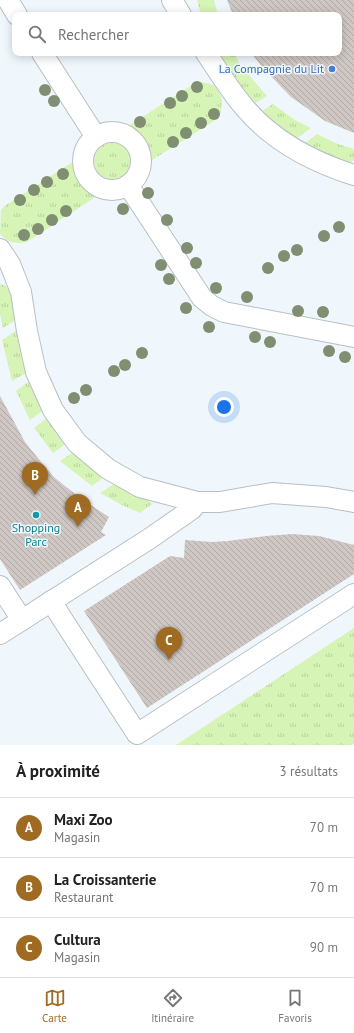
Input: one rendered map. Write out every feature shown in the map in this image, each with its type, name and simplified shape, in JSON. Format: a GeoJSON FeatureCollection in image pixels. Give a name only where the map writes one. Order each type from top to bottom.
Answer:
{"type":"FeatureCollection","features":[{"type":"Feature","properties":{"kind":"lane"},"geometry":{"type":"LineString","coordinates":[[8,0],[15,12]]}},
{"type":"Feature","properties":{"kind":"lane"},"geometry":{"type":"LineString","coordinates":[[172,0],[179,12]]}},
{"type":"Feature","properties":{"kind":"lane"},"geometry":{"type":"LineString","coordinates":[[44,56],[96,137]]}},
{"type":"Feature","properties":{"kind":"lane"},"geometry":{"type":"LineString","coordinates":[[208,56],[244,108],[270,132],[301,153],[354,175]]}},
{"type":"Feature","properties":{"kind":"lane"},"geometry":{"type":"LineString","coordinates":[[111,132],[121,133],[136,145],[140,154],[141,164],[139,173],[134,182],[128,185],[116,191],[107,190],[90,182],[84,174],[82,164],[86,146],[101,134],[111,132]]}},
{"type":"Feature","properties":{"kind":"lane"},"geometry":{"type":"LineString","coordinates":[[128,185],[202,298],[212,306],[224,312],[354,336]]}},
{"type":"Feature","properties":{"kind":"lane"},"geometry":{"type":"LineString","coordinates":[[3,261],[22,292],[27,331],[36,372],[53,410],[77,443],[108,469],[140,487],[197,502],[220,502],[272,493],[326,497],[354,502]]}},
{"type":"Feature","properties":{"kind":"lane"},"geometry":{"type":"LineString","coordinates":[[0,634],[149,538],[192,509],[197,502]]}},
{"type":"Feature","properties":{"kind":"lane"},"geometry":{"type":"LineString","coordinates":[[0,586],[22,620]]}},
{"type":"Feature","properties":{"kind":"lane"},"geometry":{"type":"LineString","coordinates":[[51,601],[137,734],[354,594]]}},
{"type":"Feature","properties":{"kind":"green space"},"geometry":{"type":"Polygon","coordinates":[[[197,0],[214,0],[217,12],[200,12],[197,0]]]}},
{"type":"Feature","properties":{"kind":"green space"},"geometry":{"type":"Polygon","coordinates":[[[218,56],[236,56],[241,66],[267,96],[254,104],[248,99],[218,56]]]}},
{"type":"Feature","properties":{"kind":"green space"},"geometry":{"type":"Polygon","coordinates":[[[202,82],[214,85],[219,92],[222,100],[221,112],[214,121],[149,162],[147,150],[141,137],[127,127],[195,83],[202,82]]]}},
{"type":"Feature","properties":{"kind":"green space"},"geometry":{"type":"Polygon","coordinates":[[[273,104],[295,120],[311,128],[296,139],[284,131],[262,111],[273,104]]]}},
{"type":"Feature","properties":{"kind":"green space"},"geometry":{"type":"Polygon","coordinates":[[[317,134],[338,144],[354,149],[354,160],[348,164],[304,144],[317,134]]]}},
{"type":"Feature","properties":{"kind":"green space"},"geometry":{"type":"Polygon","coordinates":[[[116,143],[125,148],[129,154],[129,168],[125,174],[116,179],[108,179],[99,174],[95,168],[94,157],[99,148],[105,144],[116,143]]]}},
{"type":"Feature","properties":{"kind":"green space"},"geometry":{"type":"Polygon","coordinates":[[[74,161],[76,173],[81,182],[88,190],[97,196],[27,242],[12,242],[3,237],[0,234],[1,210],[6,205],[74,161]]]}},
{"type":"Feature","properties":{"kind":"green space"},"geometry":{"type":"Polygon","coordinates":[[[0,284],[5,286],[11,293],[17,319],[3,328],[0,314],[0,284]]]}},
{"type":"Feature","properties":{"kind":"green space"},"geometry":{"type":"Polygon","coordinates":[[[17,330],[27,373],[12,381],[2,340],[17,330]]]}},
{"type":"Feature","properties":{"kind":"green space"},"geometry":{"type":"Polygon","coordinates":[[[28,382],[42,411],[30,420],[16,391],[28,382]]]}},
{"type":"Feature","properties":{"kind":"green space"},"geometry":{"type":"Polygon","coordinates":[[[47,418],[67,443],[53,453],[34,428],[47,418]]]}},
{"type":"Feature","properties":{"kind":"green space"},"geometry":{"type":"Polygon","coordinates":[[[73,452],[104,477],[92,486],[60,461],[73,452]]]}},
{"type":"Feature","properties":{"kind":"green space"},"geometry":{"type":"Polygon","coordinates":[[[114,484],[148,500],[152,504],[140,513],[100,493],[114,484]]]}},
{"type":"Feature","properties":{"kind":"green space"},"geometry":{"type":"Polygon","coordinates":[[[354,628],[354,744],[176,745],[354,628]]]}},
{"type":"Feature","properties":{"kind":"building"},"geometry":{"type":"Polygon","coordinates":[[[227,0],[354,0],[354,133],[325,121],[291,97],[253,56],[342,56],[342,12],[232,12],[227,0]]]}},
{"type":"Feature","properties":{"kind":"building","name":"Shopping Parc"},"geometry":{"type":"Polygon","coordinates":[[[0,396],[25,442],[45,467],[55,478],[80,498],[109,517],[101,532],[106,535],[20,590],[0,559],[0,396]]]}},
{"type":"Feature","properties":{"kind":"building"},"geometry":{"type":"Polygon","coordinates":[[[292,534],[319,536],[354,545],[354,574],[147,708],[84,611],[170,556],[184,558],[185,540],[212,542],[292,534]]]}},
{"type":"Feature","properties":{"kind":"place","name":"La Compagnie du Lit"},"geometry":{"type":"Point","coordinates":[332,69]}},
{"type":"Feature","properties":{"kind":"place","name":"La Croissanterie"},"geometry":{"type":"Point","coordinates":[35,495]}},
{"type":"Feature","properties":{"kind":"place","name":"Shopping Parc"},"geometry":{"type":"Point","coordinates":[36,515]}},
{"type":"Feature","properties":{"kind":"place","name":"Maxi Zoo"},"geometry":{"type":"Point","coordinates":[78,527]}},
{"type":"Feature","properties":{"kind":"place","name":"Cultura"},"geometry":{"type":"Point","coordinates":[169,660]}}]}
